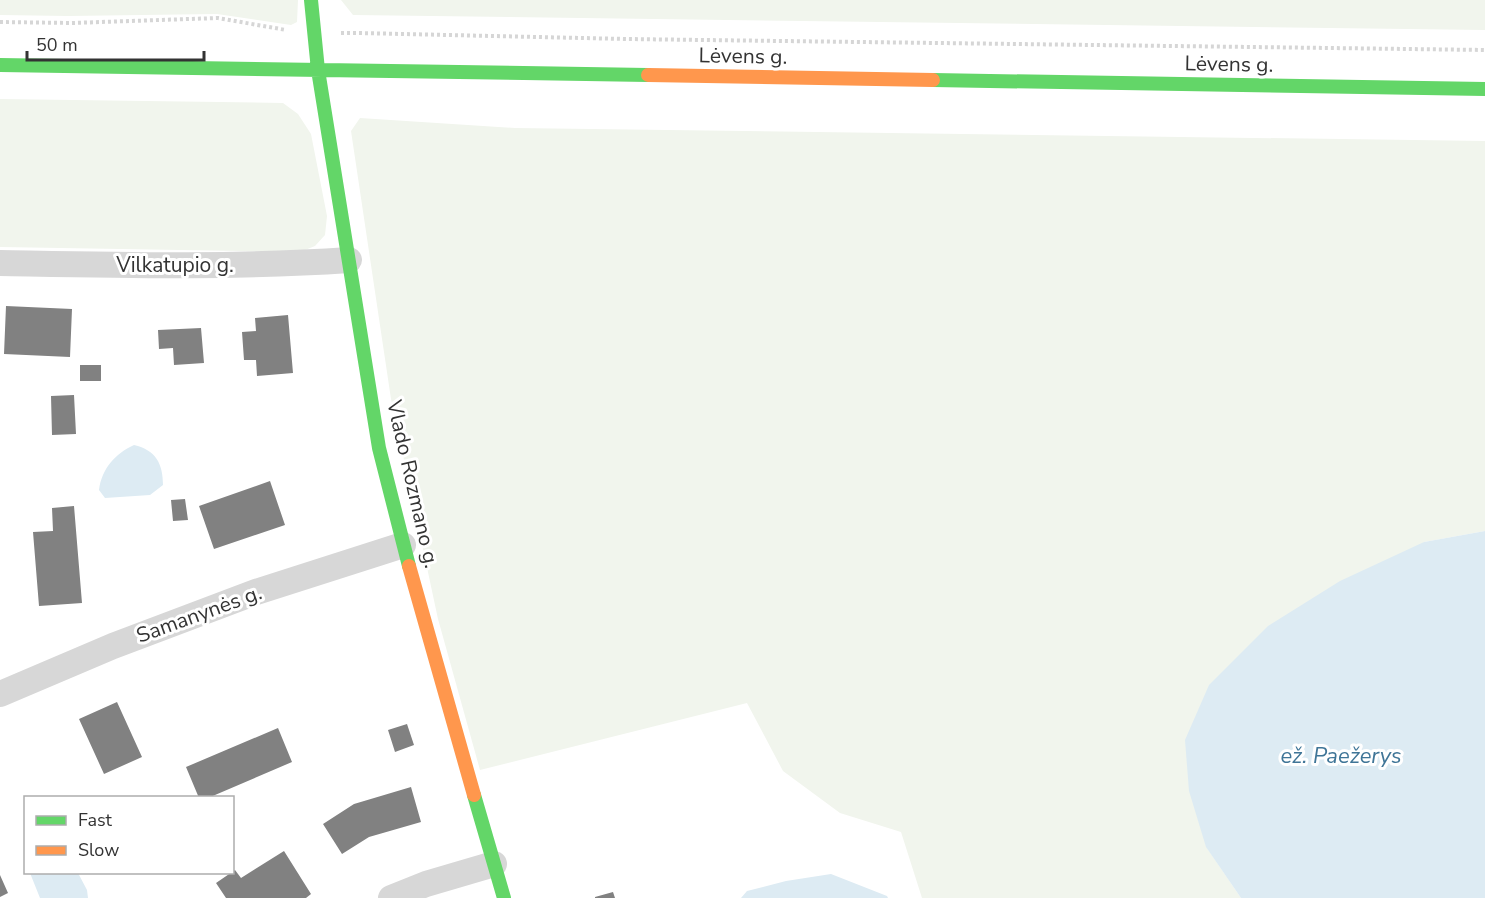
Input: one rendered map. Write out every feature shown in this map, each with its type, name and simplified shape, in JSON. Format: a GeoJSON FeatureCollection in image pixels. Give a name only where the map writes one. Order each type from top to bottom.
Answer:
{"type":"FeatureCollection","features":[{"type":"Feature","properties":{"kind":"main road","name":"Vlado Rozmano g."},"geometry":{"type":"LineString","coordinates":[[310,0],[318,70],[379,448],[403,544],[504,898]]}},
{"type":"Feature","properties":{"kind":"main road","name":"Lėvens g."},"geometry":{"type":"LineString","coordinates":[[0,65],[1485,89]]}},
{"type":"Feature","properties":{"kind":"street","name":"Vilkatupio g."},"geometry":{"type":"LineString","coordinates":[[0,263],[170,266],[349,260]]}},
{"type":"Feature","properties":{"kind":"street","name":"Samanynės g."},"geometry":{"type":"LineString","coordinates":[[0,694],[113,646],[245,596],[403,544]]}},
{"type":"Feature","properties":{"kind":"street"},"geometry":{"type":"LineString","coordinates":[[391,898],[494,864]]}},
{"type":"Feature","properties":{"kind":"path"},"geometry":{"type":"LineString","coordinates":[[0,22],[72,23],[218,18],[315,35],[359,33],[626,39],[1485,50]]}},
{"type":"Feature","properties":{"kind":"shaded area"},"geometry":{"type":"Polygon","coordinates":[[[0,0],[298,0],[297,22],[291,25],[217,14],[0,15],[0,0]]]}},
{"type":"Feature","properties":{"kind":"shaded area"},"geometry":{"type":"Polygon","coordinates":[[[341,0],[1485,0],[1485,30],[353,15],[341,0]]]}},
{"type":"Feature","properties":{"kind":"shaded area"},"geometry":{"type":"Polygon","coordinates":[[[0,99],[283,103],[298,114],[311,134],[327,216],[325,235],[315,246],[300,252],[0,247],[0,99]]]}},
{"type":"Feature","properties":{"kind":"shaded area"},"geometry":{"type":"Polygon","coordinates":[[[360,118],[515,128],[1485,141],[1485,531],[1424,542],[1207,848],[1241,898],[922,898],[901,832],[840,813],[783,771],[747,703],[480,770],[438,619],[391,399],[351,131],[360,118]]]}},
{"type":"Feature","properties":{"kind":"water"},"geometry":{"type":"Polygon","coordinates":[[[134,445],[148,450],[157,459],[162,471],[163,485],[150,495],[105,498],[99,490],[106,468],[115,457],[134,445]]]}},
{"type":"Feature","properties":{"kind":"water","name":"ež. Paežerys"},"geometry":{"type":"Polygon","coordinates":[[[1485,531],[1485,898],[1241,898],[1206,847],[1189,791],[1185,740],[1209,685],[1268,626],[1340,581],[1424,542],[1485,531]]]}},
{"type":"Feature","properties":{"kind":"water"},"geometry":{"type":"Polygon","coordinates":[[[30,874],[79,874],[87,890],[88,898],[40,898],[30,874]]]}},
{"type":"Feature","properties":{"kind":"water"},"geometry":{"type":"Polygon","coordinates":[[[831,874],[888,898],[741,898],[747,891],[786,881],[831,874]]]}},
{"type":"Feature","properties":{"kind":"building"},"geometry":{"type":"Polygon","coordinates":[[[6,306],[72,309],[70,357],[4,354],[6,306]]]}},
{"type":"Feature","properties":{"kind":"building"},"geometry":{"type":"Polygon","coordinates":[[[288,315],[293,373],[257,376],[256,360],[244,360],[242,332],[256,331],[255,318],[288,315]]]}},
{"type":"Feature","properties":{"kind":"building"},"geometry":{"type":"Polygon","coordinates":[[[201,328],[204,363],[174,365],[173,348],[159,349],[158,330],[201,328]]]}},
{"type":"Feature","properties":{"kind":"building"},"geometry":{"type":"Polygon","coordinates":[[[80,365],[101,365],[101,381],[80,381],[80,365]]]}},
{"type":"Feature","properties":{"kind":"building"},"geometry":{"type":"Polygon","coordinates":[[[74,395],[76,434],[52,435],[51,396],[74,395]]]}},
{"type":"Feature","properties":{"kind":"building"},"geometry":{"type":"Polygon","coordinates":[[[270,481],[285,525],[214,549],[199,506],[270,481]]]}},
{"type":"Feature","properties":{"kind":"building"},"geometry":{"type":"Polygon","coordinates":[[[185,499],[188,520],[173,521],[171,500],[185,499]]]}},
{"type":"Feature","properties":{"kind":"building"},"geometry":{"type":"Polygon","coordinates":[[[74,506],[82,603],[39,606],[33,532],[53,531],[52,508],[74,506]]]}},
{"type":"Feature","properties":{"kind":"building"},"geometry":{"type":"Polygon","coordinates":[[[117,702],[142,757],[104,774],[79,719],[117,702]]]}},
{"type":"Feature","properties":{"kind":"building"},"geometry":{"type":"Polygon","coordinates":[[[407,724],[414,745],[395,752],[388,730],[407,724]]]}},
{"type":"Feature","properties":{"kind":"building"},"geometry":{"type":"Polygon","coordinates":[[[278,728],[292,762],[213,796],[198,796],[186,767],[278,728]]]}},
{"type":"Feature","properties":{"kind":"building"},"geometry":{"type":"Polygon","coordinates":[[[411,787],[421,822],[369,837],[342,854],[323,824],[354,804],[411,787]]]}},
{"type":"Feature","properties":{"kind":"building"},"geometry":{"type":"Polygon","coordinates":[[[284,851],[311,894],[306,898],[226,898],[216,883],[229,874],[234,874],[235,870],[241,878],[284,851]]]}},
{"type":"Feature","properties":{"kind":"building"},"geometry":{"type":"Polygon","coordinates":[[[0,875],[8,893],[0,897],[0,875]]]}},
{"type":"Feature","properties":{"kind":"building"},"geometry":{"type":"Polygon","coordinates":[[[613,892],[615,898],[595,898],[595,897],[613,892]]]}},
{"type":"Feature","properties":{"kind":"traffic: fast"},"geometry":{"type":"LineString","coordinates":[[311,0],[318,70],[379,448],[409,566]]}},
{"type":"Feature","properties":{"kind":"traffic: fast"},"geometry":{"type":"LineString","coordinates":[[0,65],[648,75]]}},
{"type":"Feature","properties":{"kind":"traffic: fast"},"geometry":{"type":"LineString","coordinates":[[933,80],[1485,89]]}},
{"type":"Feature","properties":{"kind":"traffic: fast"},"geometry":{"type":"LineString","coordinates":[[474,795],[504,898]]}},
{"type":"Feature","properties":{"kind":"traffic: slow"},"geometry":{"type":"LineString","coordinates":[[648,75],[933,80]]}},
{"type":"Feature","properties":{"kind":"traffic: slow"},"geometry":{"type":"LineString","coordinates":[[409,566],[474,795]]}}]}
